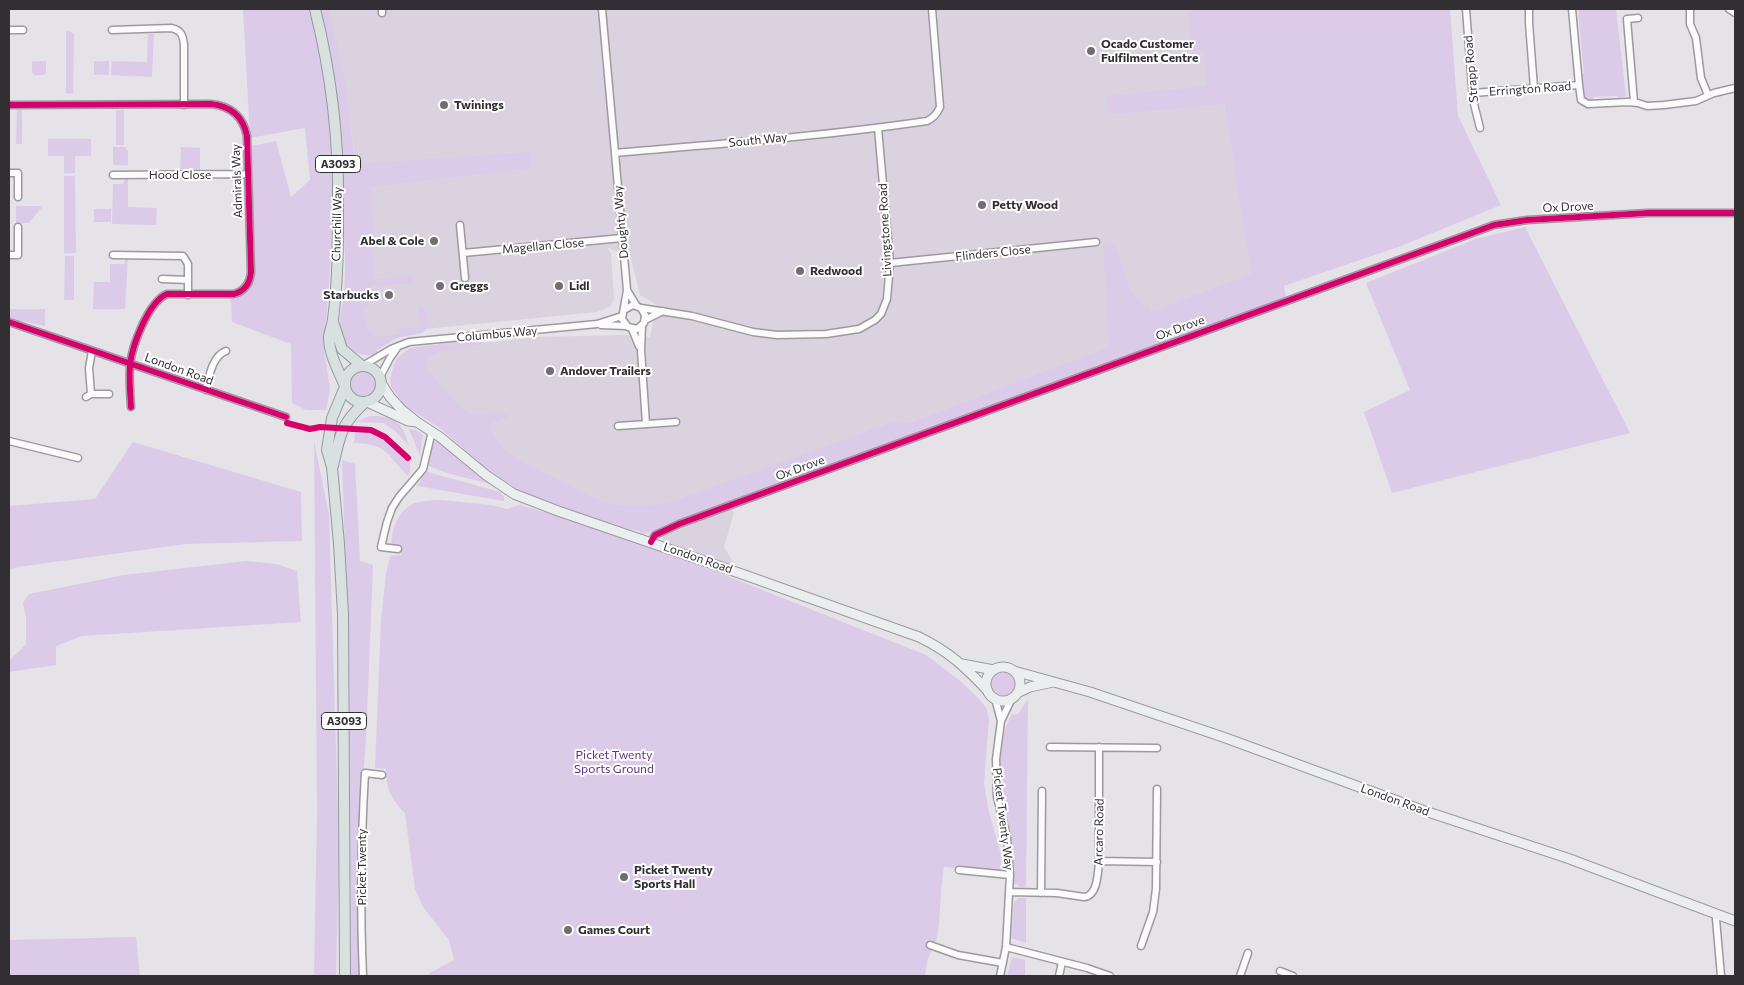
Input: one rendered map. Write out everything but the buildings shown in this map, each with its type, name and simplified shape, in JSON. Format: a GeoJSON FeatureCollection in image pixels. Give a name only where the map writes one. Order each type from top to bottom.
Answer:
{"type":"FeatureCollection","features":[{"type":"Feature","properties":{"kind":"main road","name":"Churchill Way"},"geometry":{"type":"LineString","coordinates":[[315,9],[330,81],[337,158],[338,206],[333,321],[328,336],[344,386]]}},
{"type":"Feature","properties":{"kind":"main road","name":"Churchill Way"},"geometry":{"type":"LineString","coordinates":[[333,321],[342,348],[363,365]]}},
{"type":"Feature","properties":{"kind":"main road"},"geometry":{"type":"LineString","coordinates":[[363,365],[374,369],[381,380],[377,396],[366,402],[352,399],[344,386],[349,371],[363,365]]}},
{"type":"Feature","properties":{"kind":"main road","name":"London Road"},"geometry":{"type":"LineString","coordinates":[[381,380],[397,406],[432,431],[486,475],[514,494],[919,637],[935,645],[962,664],[995,698]]}},
{"type":"Feature","properties":{"kind":"main road","name":"A3093"},"geometry":{"type":"LineString","coordinates":[[344,386],[334,412],[327,450],[332,467],[341,565],[343,614],[345,976]]}},
{"type":"Feature","properties":{"kind":"main road","name":"London Road"},"geometry":{"type":"LineString","coordinates":[[366,402],[408,421],[417,422]]}},
{"type":"Feature","properties":{"kind":"main road","name":"A3093"},"geometry":{"type":"LineString","coordinates":[[332,467],[342,430],[351,415],[366,402]]}},
{"type":"Feature","properties":{"kind":"main road","name":"London Road"},"geometry":{"type":"LineString","coordinates":[[962,664],[994,670],[1004,667],[1090,692],[1250,747],[1422,810],[1567,858],[1735,921]]}},
{"type":"Feature","properties":{"kind":"main road"},"geometry":{"type":"LineString","coordinates":[[988,691],[987,679],[994,670]]}},
{"type":"Feature","properties":{"kind":"main road"},"geometry":{"type":"LineString","coordinates":[[1014,671],[1020,684],[1015,695]]}},
{"type":"Feature","properties":{"kind":"main road"},"geometry":{"type":"LineString","coordinates":[[995,698],[1004,700],[1030,687],[1053,682]]}},
{"type":"Feature","properties":{"kind":"street"},"geometry":{"type":"LineString","coordinates":[[602,9],[615,153]]}},
{"type":"Feature","properties":{"kind":"street","name":"South Way"},"geometry":{"type":"LineString","coordinates":[[615,153],[727,144],[927,121],[937,114],[940,107],[932,9]]}},
{"type":"Feature","properties":{"kind":"street","name":"Strapp Road"},"geometry":{"type":"LineString","coordinates":[[1466,9],[1474,105],[1480,128]]}},
{"type":"Feature","properties":{"kind":"street"},"geometry":{"type":"LineString","coordinates":[[1529,9],[1534,88]]}},
{"type":"Feature","properties":{"kind":"street"},"geometry":{"type":"LineString","coordinates":[[1572,9],[1579,85]]}},
{"type":"Feature","properties":{"kind":"street"},"geometry":{"type":"LineString","coordinates":[[1690,9],[1690,24],[1696,38],[1700,78],[1708,95]]}},
{"type":"Feature","properties":{"kind":"street"},"geometry":{"type":"LineString","coordinates":[[1729,9],[1735,13]]}},
{"type":"Feature","properties":{"kind":"street"},"geometry":{"type":"LineString","coordinates":[[1634,102],[1627,19],[1638,18]]}},
{"type":"Feature","properties":{"kind":"street"},"geometry":{"type":"LineString","coordinates":[[112,30],[171,28],[180,32],[184,45],[184,105]]}},
{"type":"Feature","properties":{"kind":"street"},"geometry":{"type":"LineString","coordinates":[[9,30],[23,30]]}},
{"type":"Feature","properties":{"kind":"street","name":"Errington Road"},"geometry":{"type":"LineString","coordinates":[[1473,93],[1579,85],[1582,100],[1588,104],[1634,102],[1652,106],[1696,101],[1708,95],[1735,88]]}},
{"type":"Feature","properties":{"kind":"street","name":"Admirals Way"},"geometry":{"type":"LineString","coordinates":[[9,105],[220,105],[240,117],[247,136],[252,272],[248,284],[242,291],[234,294],[167,294],[158,300],[144,323],[130,363],[130,408]]}},
{"type":"Feature","properties":{"kind":"street","name":"Livingstone Road"},"geometry":{"type":"LineString","coordinates":[[638,307],[703,318],[753,332],[777,334],[826,334],[850,331],[867,326],[881,314],[887,299],[890,263],[878,128]]}},
{"type":"Feature","properties":{"kind":"street","name":"Doughty Way"},"geometry":{"type":"LineString","coordinates":[[615,153],[627,290],[623,313]]}},
{"type":"Feature","properties":{"kind":"street"},"geometry":{"type":"LineString","coordinates":[[9,173],[18,173],[18,197]]}},
{"type":"Feature","properties":{"kind":"street","name":"Hood Close"},"geometry":{"type":"LineString","coordinates":[[113,175],[248,174]]}},
{"type":"Feature","properties":{"kind":"street","name":"Ox Drove"},"geometry":{"type":"LineString","coordinates":[[651,542],[655,535],[680,524],[1494,225],[1526,220],[1648,213],[1735,213]]}},
{"type":"Feature","properties":{"kind":"street"},"geometry":{"type":"LineString","coordinates":[[460,225],[466,278]]}},
{"type":"Feature","properties":{"kind":"street"},"geometry":{"type":"LineString","coordinates":[[9,255],[18,255],[18,227]]}},
{"type":"Feature","properties":{"kind":"street","name":"Magellan Close"},"geometry":{"type":"LineString","coordinates":[[463,253],[622,238]]}},
{"type":"Feature","properties":{"kind":"street","name":"Flinders Close"},"geometry":{"type":"LineString","coordinates":[[890,263],[1096,242]]}},
{"type":"Feature","properties":{"kind":"street"},"geometry":{"type":"LineString","coordinates":[[113,255],[180,255],[187,261],[188,295]]}},
{"type":"Feature","properties":{"kind":"street"},"geometry":{"type":"LineString","coordinates":[[162,279],[188,280]]}},
{"type":"Feature","properties":{"kind":"street","name":"Doughty Way"},"geometry":{"type":"LineString","coordinates":[[627,290],[638,307]]}},
{"type":"Feature","properties":{"kind":"street"},"geometry":{"type":"LineString","coordinates":[[641,350],[629,327],[623,323],[623,313],[630,306],[638,307],[644,312],[641,350],[646,424]]}},
{"type":"Feature","properties":{"kind":"street"},"geometry":{"type":"LineString","coordinates":[[629,327],[644,323],[663,311]]}},
{"type":"Feature","properties":{"kind":"street","name":"Columbus Way"},"geometry":{"type":"LineString","coordinates":[[597,324],[623,313]]}},
{"type":"Feature","properties":{"kind":"street","name":"London Road"},"geometry":{"type":"LineString","coordinates":[[9,322],[286,417]]}},
{"type":"Feature","properties":{"kind":"street","name":"Columbus Way"},"geometry":{"type":"LineString","coordinates":[[363,365],[398,347],[416,341],[597,324],[629,327]]}},
{"type":"Feature","properties":{"kind":"street"},"geometry":{"type":"LineString","coordinates":[[381,380],[390,358],[398,347]]}},
{"type":"Feature","properties":{"kind":"street"},"geometry":{"type":"LineString","coordinates":[[92,351],[89,368],[89,396],[108,394]]}},
{"type":"Feature","properties":{"kind":"street"},"geometry":{"type":"LineString","coordinates":[[206,390],[214,363],[221,354],[226,352]]}},
{"type":"Feature","properties":{"kind":"street"},"geometry":{"type":"LineString","coordinates":[[618,426],[676,422]]}},
{"type":"Feature","properties":{"kind":"street"},"geometry":{"type":"LineString","coordinates":[[398,549],[381,547],[387,522],[396,502],[423,469],[432,431]]}},
{"type":"Feature","properties":{"kind":"street"},"geometry":{"type":"LineString","coordinates":[[9,441],[78,458]]}},
{"type":"Feature","properties":{"kind":"street"},"geometry":{"type":"LineString","coordinates":[[1001,721],[1015,695]]}},
{"type":"Feature","properties":{"kind":"street"},"geometry":{"type":"LineString","coordinates":[[995,698],[1001,721]]}},
{"type":"Feature","properties":{"kind":"street","name":"Picket Twenty Way"},"geometry":{"type":"LineString","coordinates":[[1000,976],[1006,948],[1010,875],[1008,847],[996,780],[996,754],[1001,721]]}},
{"type":"Feature","properties":{"kind":"street"},"geometry":{"type":"LineString","coordinates":[[1050,747],[1157,748]]}},
{"type":"Feature","properties":{"kind":"street","name":"Arcaro Road"},"geometry":{"type":"LineString","coordinates":[[1009,892],[1090,896],[1095,886],[1099,860],[1099,747]]}},
{"type":"Feature","properties":{"kind":"street","name":"Picket Twenty"},"geometry":{"type":"LineString","coordinates":[[363,976],[361,924],[362,831],[366,773],[382,775]]}},
{"type":"Feature","properties":{"kind":"street"},"geometry":{"type":"LineString","coordinates":[[1141,946],[1154,907],[1157,862],[1157,789]]}},
{"type":"Feature","properties":{"kind":"street"},"geometry":{"type":"LineString","coordinates":[[1041,893],[1042,791]]}},
{"type":"Feature","properties":{"kind":"street"},"geometry":{"type":"LineString","coordinates":[[1099,860],[1157,862]]}},
{"type":"Feature","properties":{"kind":"street"},"geometry":{"type":"LineString","coordinates":[[959,870],[1010,875]]}},
{"type":"Feature","properties":{"kind":"street"},"geometry":{"type":"LineString","coordinates":[[1718,914],[1716,919],[1721,976]]}},
{"type":"Feature","properties":{"kind":"street"},"geometry":{"type":"LineString","coordinates":[[930,945],[958,954],[1003,963]]}},
{"type":"Feature","properties":{"kind":"street"},"geometry":{"type":"LineString","coordinates":[[1006,948],[1110,976]]}},
{"type":"Feature","properties":{"kind":"street"},"geometry":{"type":"LineString","coordinates":[[1240,976],[1248,953]]}},
{"type":"Feature","properties":{"kind":"street"},"geometry":{"type":"LineString","coordinates":[[1059,976],[1062,962]]}},
{"type":"Feature","properties":{"kind":"street"},"geometry":{"type":"LineString","coordinates":[[1280,971],[1293,976]]}},
{"type":"Feature","properties":{"kind":"shaded area"},"geometry":{"type":"Polygon","coordinates":[[[320,9],[1211,9],[1224,104],[1255,293],[635,525],[466,442],[417,374],[421,352],[456,346],[537,337],[620,335],[650,337],[657,305],[640,295],[631,259],[607,247],[611,254],[614,299],[611,306],[597,312],[405,331],[376,345],[359,336],[359,197],[347,90],[320,9]]]}},
{"type":"Feature","properties":{"kind":"shaded area"},"geometry":{"type":"Polygon","coordinates":[[[731,508],[734,513],[724,547],[733,562],[732,565],[663,541],[663,536],[731,508]]]}},
{"type":"Feature","properties":{"kind":"green space"},"geometry":{"type":"Polygon","coordinates":[[[243,9],[329,9],[347,90],[355,164],[531,152],[531,168],[371,187],[375,245],[372,246],[374,279],[413,276],[414,283],[374,286],[369,289],[369,306],[362,309],[369,332],[373,331],[374,337],[399,334],[399,329],[420,327],[418,308],[423,308],[427,312],[428,328],[422,333],[397,338],[377,350],[378,353],[371,355],[358,353],[348,347],[341,335],[340,328],[345,282],[344,244],[331,257],[324,349],[330,389],[326,410],[306,410],[292,403],[291,344],[232,322],[231,298],[245,292],[254,279],[251,146],[276,141],[291,197],[310,180],[305,128],[250,138],[243,9]]]}},
{"type":"Feature","properties":{"kind":"green space"},"geometry":{"type":"Polygon","coordinates":[[[1188,9],[1450,9],[1458,116],[1501,205],[1401,246],[1284,286],[1286,297],[642,535],[639,531],[619,527],[521,492],[483,466],[440,428],[405,406],[391,387],[390,379],[394,364],[397,358],[410,348],[456,342],[484,342],[480,345],[438,352],[428,358],[426,367],[465,411],[474,414],[499,413],[508,415],[508,417],[492,423],[490,426],[499,444],[515,457],[579,491],[608,503],[642,506],[682,498],[896,421],[908,423],[1109,347],[1103,246],[1114,244],[1132,294],[1141,303],[1148,305],[1151,312],[1251,274],[1224,104],[1117,114],[1108,112],[1107,96],[1207,86],[1203,50],[1192,51],[1188,9]]]}},
{"type":"Feature","properties":{"kind":"green space"},"geometry":{"type":"Polygon","coordinates":[[[1578,9],[1616,9],[1626,96],[1618,98],[1616,96],[1594,97],[1592,100],[1585,99],[1578,9]]]}},
{"type":"Feature","properties":{"kind":"green space"},"geometry":{"type":"Polygon","coordinates":[[[67,31],[74,34],[73,94],[66,93],[67,31]]]}},
{"type":"Feature","properties":{"kind":"green space"},"geometry":{"type":"Polygon","coordinates":[[[148,34],[154,34],[152,77],[111,75],[112,61],[147,62],[148,34]]]}},
{"type":"Feature","properties":{"kind":"green space"},"geometry":{"type":"Polygon","coordinates":[[[32,61],[46,61],[46,73],[44,75],[34,75],[32,73],[32,61]]]}},
{"type":"Feature","properties":{"kind":"green space"},"geometry":{"type":"Polygon","coordinates":[[[94,61],[109,61],[109,75],[94,75],[94,61]]]}},
{"type":"Feature","properties":{"kind":"green space"},"geometry":{"type":"Polygon","coordinates":[[[17,110],[22,110],[22,144],[16,144],[17,110]]]}},
{"type":"Feature","properties":{"kind":"green space"},"geometry":{"type":"Polygon","coordinates":[[[116,110],[124,110],[124,145],[116,145],[116,110]]]}},
{"type":"Feature","properties":{"kind":"green space"},"geometry":{"type":"Polygon","coordinates":[[[48,139],[91,139],[91,156],[75,156],[75,173],[64,173],[64,156],[48,156],[48,139]]]}},
{"type":"Feature","properties":{"kind":"green space"},"geometry":{"type":"Polygon","coordinates":[[[113,147],[126,147],[126,150],[128,150],[128,165],[113,165],[113,147]]]}},
{"type":"Feature","properties":{"kind":"green space"},"geometry":{"type":"Polygon","coordinates":[[[181,147],[200,148],[200,173],[180,173],[181,147]]]}},
{"type":"Feature","properties":{"kind":"green space"},"geometry":{"type":"Polygon","coordinates":[[[64,176],[75,176],[76,253],[64,253],[64,176]]]}},
{"type":"Feature","properties":{"kind":"green space"},"geometry":{"type":"Polygon","coordinates":[[[125,179],[128,179],[128,207],[157,208],[156,225],[112,224],[113,184],[123,184],[125,179]]]}},
{"type":"Feature","properties":{"kind":"green space"},"geometry":{"type":"Polygon","coordinates":[[[16,206],[43,206],[29,223],[16,223],[16,206]]]}},
{"type":"Feature","properties":{"kind":"green space"},"geometry":{"type":"Polygon","coordinates":[[[94,209],[111,209],[111,222],[94,222],[94,209]]]}},
{"type":"Feature","properties":{"kind":"green space"},"geometry":{"type":"Polygon","coordinates":[[[1525,227],[1630,433],[1392,493],[1364,412],[1410,390],[1366,283],[1476,239],[1525,227]]]}},
{"type":"Feature","properties":{"kind":"green space"},"geometry":{"type":"Polygon","coordinates":[[[65,256],[74,256],[74,300],[64,300],[65,256]]]}},
{"type":"Feature","properties":{"kind":"green space"},"geometry":{"type":"Polygon","coordinates":[[[128,258],[125,309],[93,309],[94,282],[110,282],[110,264],[124,264],[128,258]]]}},
{"type":"Feature","properties":{"kind":"green space"},"geometry":{"type":"Polygon","coordinates":[[[9,309],[45,309],[45,326],[20,322],[9,318],[9,309]]]}},
{"type":"Feature","properties":{"kind":"green space"},"geometry":{"type":"Polygon","coordinates":[[[363,371],[372,375],[376,384],[372,393],[363,397],[354,393],[350,384],[354,375],[363,371]]]}},
{"type":"Feature","properties":{"kind":"green space"},"geometry":{"type":"Polygon","coordinates":[[[370,416],[386,417],[397,422],[404,431],[409,446],[394,430],[383,423],[355,422],[370,416]]]}},
{"type":"Feature","properties":{"kind":"green space"},"geometry":{"type":"Polygon","coordinates":[[[409,429],[416,430],[423,435],[420,455],[419,454],[409,429]]]}},
{"type":"Feature","properties":{"kind":"green space"},"geometry":{"type":"Polygon","coordinates":[[[355,430],[375,434],[399,451],[410,465],[408,476],[380,448],[354,443],[355,430]]]}},
{"type":"Feature","properties":{"kind":"green space"},"geometry":{"type":"Polygon","coordinates":[[[314,441],[329,515],[339,848],[336,976],[314,976],[317,812],[314,441]]]}},
{"type":"Feature","properties":{"kind":"green space"},"geometry":{"type":"Polygon","coordinates":[[[435,441],[440,442],[490,484],[447,473],[429,466],[432,445],[435,441]]]}},
{"type":"Feature","properties":{"kind":"green space"},"geometry":{"type":"Polygon","coordinates":[[[133,442],[301,492],[302,541],[186,544],[18,567],[9,570],[9,506],[95,499],[133,442]]]}},
{"type":"Feature","properties":{"kind":"green space"},"geometry":{"type":"Polygon","coordinates":[[[342,460],[355,464],[360,561],[373,565],[366,741],[360,815],[361,976],[351,976],[349,675],[342,460]]]}},
{"type":"Feature","properties":{"kind":"green space"},"geometry":{"type":"Polygon","coordinates":[[[428,472],[500,492],[504,497],[504,501],[417,486],[425,473],[428,472]]]}},
{"type":"Feature","properties":{"kind":"green space","name":"Picket Twenty Sports Ground"},"geometry":{"type":"Polygon","coordinates":[[[442,500],[491,505],[507,509],[520,505],[564,518],[702,566],[926,655],[964,684],[987,709],[989,720],[984,783],[989,812],[1000,851],[1002,871],[944,867],[936,941],[928,959],[925,976],[427,976],[454,960],[449,940],[423,907],[415,889],[405,813],[396,804],[390,793],[386,769],[375,768],[381,620],[386,574],[390,556],[401,555],[401,547],[392,545],[393,533],[401,514],[410,505],[442,500]]]}},
{"type":"Feature","properties":{"kind":"green space"},"geometry":{"type":"Polygon","coordinates":[[[246,561],[276,564],[297,571],[301,622],[82,636],[56,646],[56,665],[9,672],[9,661],[26,644],[26,618],[23,603],[29,594],[124,575],[246,561]]]}},
{"type":"Feature","properties":{"kind":"green space"},"geometry":{"type":"Polygon","coordinates":[[[1003,671],[1012,675],[1016,684],[1012,693],[1003,697],[994,693],[990,684],[994,675],[1003,671]]]}},
{"type":"Feature","properties":{"kind":"green space"},"geometry":{"type":"Polygon","coordinates":[[[1028,699],[1026,887],[1020,887],[1017,884],[1013,884],[1013,849],[1001,793],[999,770],[1001,746],[1007,724],[1012,714],[1019,713],[1028,699]]]}},
{"type":"Feature","properties":{"kind":"green space"},"geometry":{"type":"Polygon","coordinates":[[[1018,898],[1026,898],[1026,943],[1011,938],[1014,901],[1018,898]]]}},
{"type":"Feature","properties":{"kind":"green space"},"geometry":{"type":"Polygon","coordinates":[[[136,937],[140,976],[9,976],[9,940],[136,937]]]}},
{"type":"Feature","properties":{"kind":"green space"},"geometry":{"type":"Polygon","coordinates":[[[1012,957],[1025,960],[1025,976],[1007,976],[1012,957]]]}},
{"type":"Feature","properties":{"kind":"cycle path"},"geometry":{"type":"LineString","coordinates":[[9,105],[211,104],[225,107],[235,113],[245,129],[247,136],[251,272],[249,280],[244,289],[238,293],[167,294],[153,306],[142,325],[131,357],[131,407]]}},
{"type":"Feature","properties":{"kind":"cycle path"},"geometry":{"type":"LineString","coordinates":[[651,542],[655,535],[679,524],[1494,225],[1527,220],[1648,213],[1735,213]]}},
{"type":"Feature","properties":{"kind":"cycle path"},"geometry":{"type":"LineString","coordinates":[[9,322],[286,417]]}},
{"type":"Feature","properties":{"kind":"cycle path"},"geometry":{"type":"LineString","coordinates":[[287,423],[310,429],[320,427],[371,430],[385,437],[408,458]]}},
{"type":"Feature","properties":{"kind":"place","name":"Ocado Customer Fulfilment Centre"},"geometry":{"type":"Point","coordinates":[1091,51]}},
{"type":"Feature","properties":{"kind":"place","name":"Twinings"},"geometry":{"type":"Point","coordinates":[444,105]}},
{"type":"Feature","properties":{"kind":"place","name":"Petty Wood"},"geometry":{"type":"Point","coordinates":[982,205]}},
{"type":"Feature","properties":{"kind":"place","name":"Abel & Cole"},"geometry":{"type":"Point","coordinates":[434,241]}},
{"type":"Feature","properties":{"kind":"place","name":"Redwood"},"geometry":{"type":"Point","coordinates":[800,271]}},
{"type":"Feature","properties":{"kind":"place","name":"Greggs"},"geometry":{"type":"Point","coordinates":[440,286]}},
{"type":"Feature","properties":{"kind":"place","name":"Lidl"},"geometry":{"type":"Point","coordinates":[559,286]}},
{"type":"Feature","properties":{"kind":"place","name":"Starbucks"},"geometry":{"type":"Point","coordinates":[389,295]}},
{"type":"Feature","properties":{"kind":"place","name":"Andover Trailers"},"geometry":{"type":"Point","coordinates":[550,371]}},
{"type":"Feature","properties":{"kind":"place","name":"Picket Twenty Sports Hall"},"geometry":{"type":"Point","coordinates":[624,877]}},
{"type":"Feature","properties":{"kind":"place","name":"Games Court"},"geometry":{"type":"Point","coordinates":[568,930]}}]}
